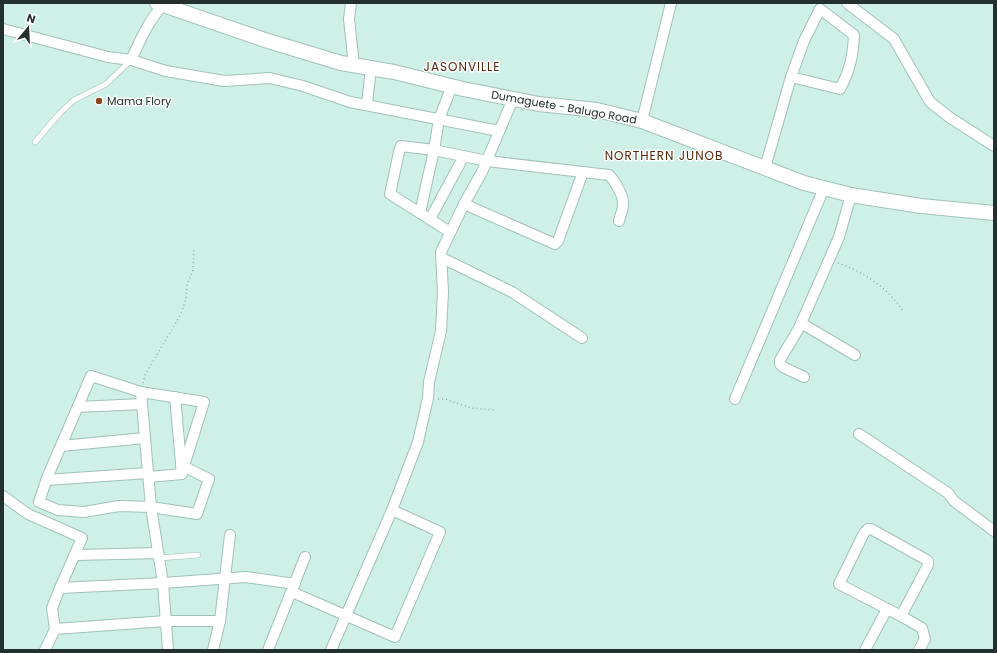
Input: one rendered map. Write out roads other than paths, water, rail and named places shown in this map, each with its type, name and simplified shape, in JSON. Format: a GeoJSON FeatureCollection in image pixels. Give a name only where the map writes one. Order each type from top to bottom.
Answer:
{"type":"FeatureCollection","features":[{"type":"Feature","properties":{"kind":"street"},"geometry":{"type":"LineString","coordinates":[[351,3],[349,19],[354,65]]}},
{"type":"Feature","properties":{"kind":"street"},"geometry":{"type":"LineString","coordinates":[[642,120],[671,3]]}},
{"type":"Feature","properties":{"kind":"street"},"geometry":{"type":"LineString","coordinates":[[847,3],[894,39],[930,102],[949,118],[994,146]]}},
{"type":"Feature","properties":{"kind":"street"},"geometry":{"type":"LineString","coordinates":[[131,60],[160,4]]}},
{"type":"Feature","properties":{"kind":"street","name":"Dumaguete - Balugo Road"},"geometry":{"type":"LineString","coordinates":[[160,4],[341,63],[371,68],[538,104],[597,110],[642,120],[804,183],[851,195],[922,206],[994,213]]}},
{"type":"Feature","properties":{"kind":"street"},"geometry":{"type":"LineString","coordinates":[[765,168],[791,77],[804,42],[820,9],[854,35],[854,48],[848,73],[840,89],[791,77]]}},
{"type":"Feature","properties":{"kind":"street"},"geometry":{"type":"LineString","coordinates":[[3,29],[108,57],[131,60],[166,71],[224,81],[270,78],[303,86],[350,102],[367,104],[500,131]]}},
{"type":"Feature","properties":{"kind":"street"},"geometry":{"type":"LineString","coordinates":[[367,104],[371,68]]}},
{"type":"Feature","properties":{"kind":"street"},"geometry":{"type":"LineString","coordinates":[[420,213],[434,150],[439,119],[452,86]]}},
{"type":"Feature","properties":{"kind":"street"},"geometry":{"type":"LineString","coordinates":[[331,650],[392,510],[418,442],[428,398],[429,382],[441,331],[444,292],[442,252],[464,204],[482,172],[513,99]]}},
{"type":"Feature","properties":{"kind":"street"},"geometry":{"type":"LineString","coordinates":[[450,232],[390,194],[401,146],[434,150],[487,161],[609,176],[612,178],[622,199],[623,206],[619,221]]}},
{"type":"Feature","properties":{"kind":"street"},"geometry":{"type":"LineString","coordinates":[[430,219],[464,156]]}},
{"type":"Feature","properties":{"kind":"street"},"geometry":{"type":"LineString","coordinates":[[464,204],[555,244],[558,241],[583,172]]}},
{"type":"Feature","properties":{"kind":"street"},"geometry":{"type":"LineString","coordinates":[[736,399],[824,188]]}},
{"type":"Feature","properties":{"kind":"street"},"geometry":{"type":"LineString","coordinates":[[804,377],[783,367],[780,364],[780,360],[801,323],[839,237],[851,195]]}},
{"type":"Feature","properties":{"kind":"street"},"geometry":{"type":"LineString","coordinates":[[442,258],[512,292],[582,338]]}},
{"type":"Feature","properties":{"kind":"street"},"geometry":{"type":"LineString","coordinates":[[801,323],[855,355]]}},
{"type":"Feature","properties":{"kind":"street"},"geometry":{"type":"LineString","coordinates":[[46,480],[182,474],[183,466],[204,402],[141,392],[90,376],[46,480],[39,502],[58,510],[84,512],[119,506],[151,507],[197,514],[209,479],[183,466]]}},
{"type":"Feature","properties":{"kind":"street"},"geometry":{"type":"LineString","coordinates":[[141,392],[151,507],[163,583],[168,650]]}},
{"type":"Feature","properties":{"kind":"street"},"geometry":{"type":"LineString","coordinates":[[175,397],[183,466]]}},
{"type":"Feature","properties":{"kind":"street"},"geometry":{"type":"LineString","coordinates":[[78,407],[142,404]]}},
{"type":"Feature","properties":{"kind":"street"},"geometry":{"type":"LineString","coordinates":[[859,434],[948,493],[954,501],[994,531]]}},
{"type":"Feature","properties":{"kind":"street"},"geometry":{"type":"LineString","coordinates":[[61,446],[145,438]]}},
{"type":"Feature","properties":{"kind":"street"},"geometry":{"type":"LineString","coordinates":[[3,496],[28,514],[82,538],[52,608],[55,628],[45,650]]}},
{"type":"Feature","properties":{"kind":"street"},"geometry":{"type":"LineString","coordinates":[[60,588],[246,577],[294,588],[346,616],[395,637],[440,532],[392,510]]}},
{"type":"Feature","properties":{"kind":"street"},"geometry":{"type":"LineString","coordinates":[[901,616],[928,565],[928,561],[871,529],[868,529],[864,533],[839,584],[922,628],[925,639],[919,650]]}},
{"type":"Feature","properties":{"kind":"street"},"geometry":{"type":"LineString","coordinates":[[213,650],[220,621],[230,535]]}},
{"type":"Feature","properties":{"kind":"street"},"geometry":{"type":"LineString","coordinates":[[76,555],[159,555]]}},
{"type":"Feature","properties":{"kind":"street"},"geometry":{"type":"LineString","coordinates":[[268,650],[294,588],[305,557]]}},
{"type":"Feature","properties":{"kind":"street"},"geometry":{"type":"LineString","coordinates":[[865,650],[887,609]]}},
{"type":"Feature","properties":{"kind":"street"},"geometry":{"type":"LineString","coordinates":[[55,628],[166,621],[220,621]]}},
{"type":"Feature","properties":{"kind":"lane"},"geometry":{"type":"LineString","coordinates":[[35,142],[60,113],[74,100],[106,84],[131,60]]}},
{"type":"Feature","properties":{"kind":"lane"},"geometry":{"type":"LineString","coordinates":[[159,555],[198,555]]}},
{"type":"Feature","properties":{"kind":"place","name":"Mama Flory"},"geometry":{"type":"Point","coordinates":[99,101]}},
{"type":"Feature","properties":{"kind":"district","name":"JASONVILLE"},"geometry":{"type":"Point","coordinates":[462,67]}},
{"type":"Feature","properties":{"kind":"district","name":"NORTHERN JUNOB"},"geometry":{"type":"Point","coordinates":[664,156]}}]}
